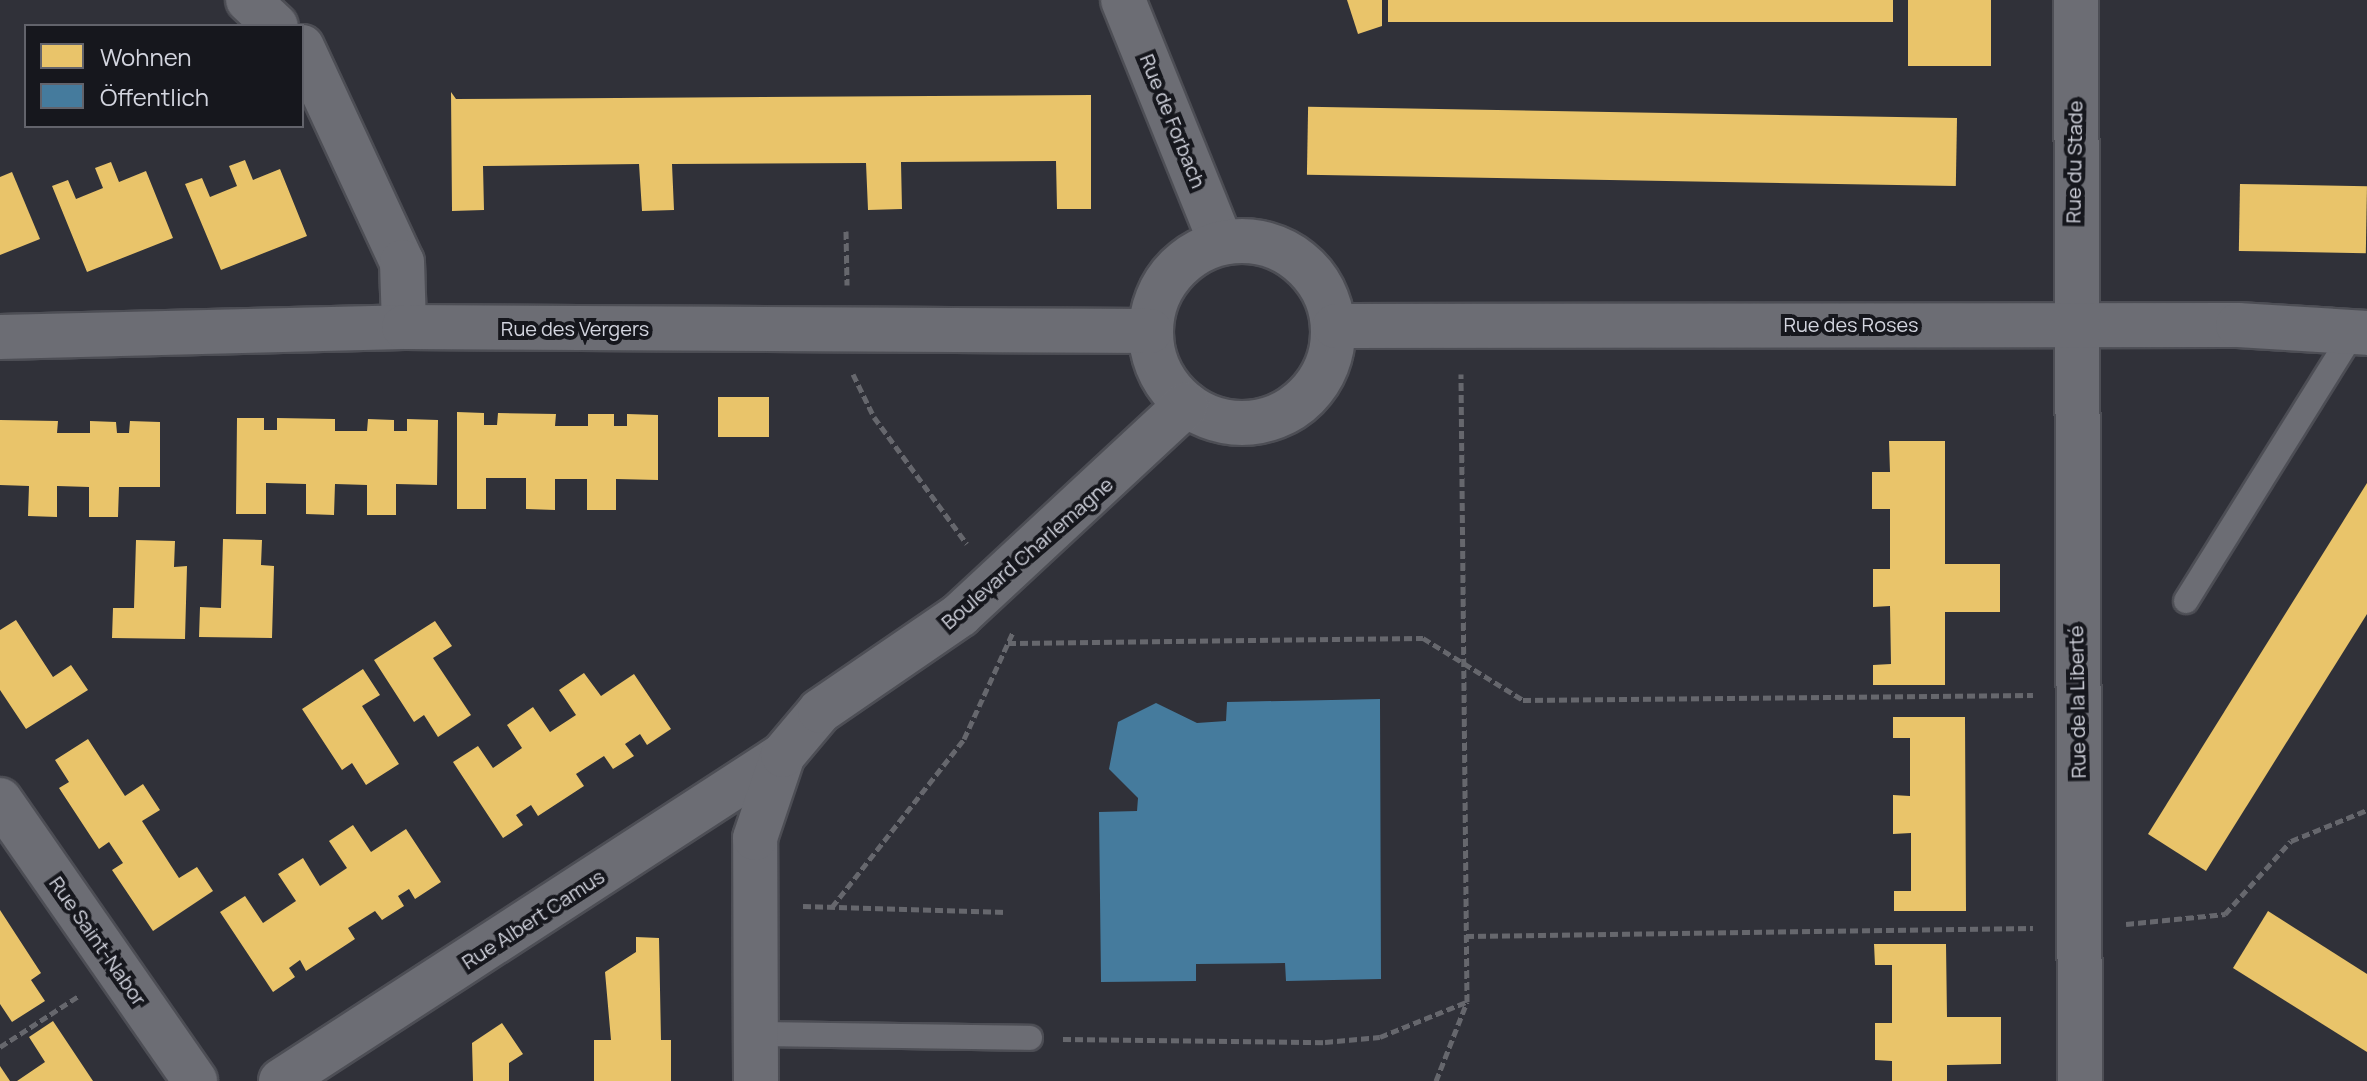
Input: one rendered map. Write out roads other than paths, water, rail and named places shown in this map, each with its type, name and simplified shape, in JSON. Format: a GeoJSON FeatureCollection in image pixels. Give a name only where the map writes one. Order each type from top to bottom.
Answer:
{"type":"FeatureCollection","features":[{"type":"Feature","properties":{"kind":"street"},"geometry":{"type":"LineString","coordinates":[[248,0],[274,24]]}},
{"type":"Feature","properties":{"kind":"street","name":"Rue de Forbach"},"geometry":{"type":"LineString","coordinates":[[1123,0],[1221,242]]}},
{"type":"Feature","properties":{"kind":"street","name":"Rue du Stade"},"geometry":{"type":"LineString","coordinates":[[2071,324],[2076,0]]}},
{"type":"Feature","properties":{"kind":"street"},"geometry":{"type":"LineString","coordinates":[[304,51],[402,262],[404,327]]}},
{"type":"Feature","properties":{"kind":"street"},"geometry":{"type":"LineString","coordinates":[[1257,241],[1289,252],[1322,285],[1335,326],[1329,365],[1296,408],[1267,422],[1224,423],[1186,405],[1158,371],[1150,331],[1165,281],[1189,257],[1221,242],[1257,241]]}},
{"type":"Feature","properties":{"kind":"street","name":"Rue des Roses"},"geometry":{"type":"LineString","coordinates":[[1335,326],[2071,324],[2360,332]]}},
{"type":"Feature","properties":{"kind":"street","name":"Rue de la Liberté"},"geometry":{"type":"LineString","coordinates":[[2071,324],[2080,1081]]}},
{"type":"Feature","properties":{"kind":"street","name":"Rue des Vergers"},"geometry":{"type":"LineString","coordinates":[[0,337],[404,327],[1150,331]]}},
{"type":"Feature","properties":{"kind":"street","name":"Boulevard Charlemagne"},"geometry":{"type":"LineString","coordinates":[[756,1081],[755,838],[783,755],[820,711],[995,584],[1186,405]]}},
{"type":"Feature","properties":{"kind":"street","name":"Rue Albert Camus"},"geometry":{"type":"LineString","coordinates":[[281,1081],[783,755]]}},
{"type":"Feature","properties":{"kind":"street","name":"Rue Saint-Nabor"},"geometry":{"type":"LineString","coordinates":[[0,800],[195,1081]]}},
{"type":"Feature","properties":{"kind":"lane"},"geometry":{"type":"LineString","coordinates":[[2186,601],[2360,332]]}},
{"type":"Feature","properties":{"kind":"lane"},"geometry":{"type":"LineString","coordinates":[[755,1034],[1030,1038]]}}]}
